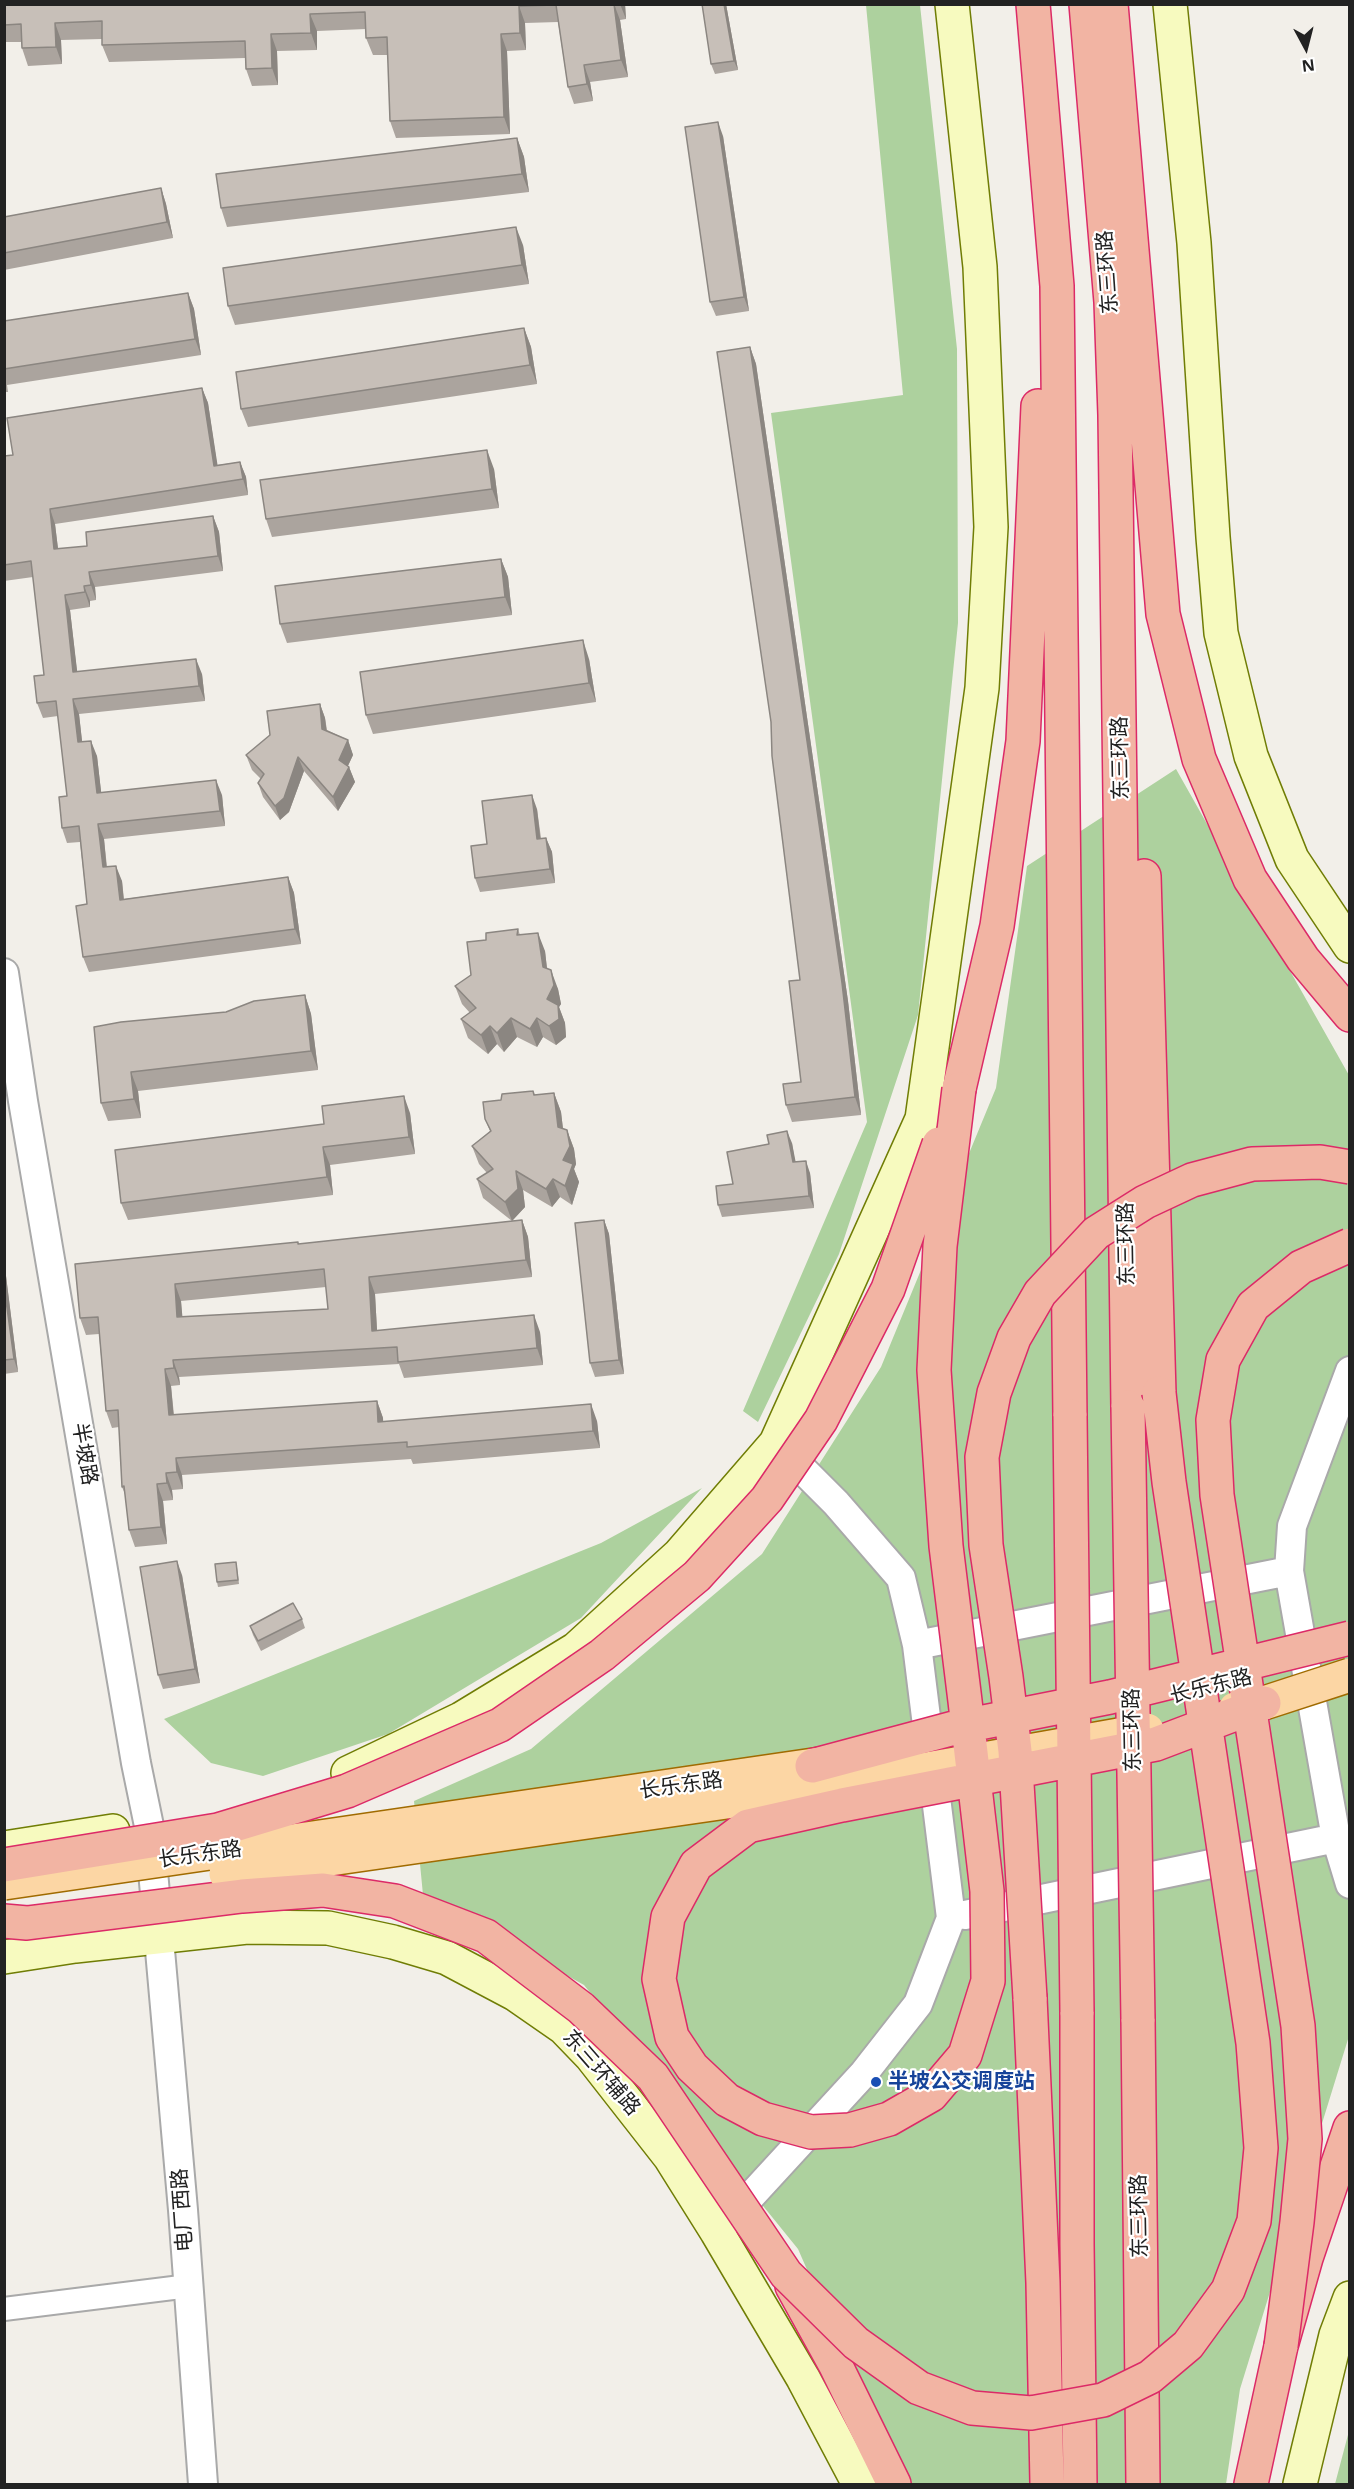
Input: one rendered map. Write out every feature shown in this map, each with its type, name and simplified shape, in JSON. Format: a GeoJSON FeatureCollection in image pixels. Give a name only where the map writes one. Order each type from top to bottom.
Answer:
{"type":"FeatureCollection","features":[{"type":"Feature","properties":{"kind":"highway"},"geometry":{"type":"LineString","coordinates":[[1032,4],[1057,286],[1077,2012],[1080,2484]]}},
{"type":"Feature","properties":{"kind":"highway","name":"东三环路"},"geometry":{"type":"LineString","coordinates":[[1086,4],[1111,302],[1121,746],[1143,2484]]}},
{"type":"Feature","properties":{"kind":"highway"},"geometry":{"type":"LineString","coordinates":[[1111,4],[1163,614],[1199,759],[1250,879],[1304,959],[1350,1015]]}},
{"type":"Feature","properties":{"kind":"highway"},"geometry":{"type":"LineString","coordinates":[[1057,286],[1038,403],[1023,741],[997,926],[959,1089],[940,1246],[934,1370],[946,1546],[973,1773],[975,1785],[987,1891],[988,1981],[965,2055],[931,2095],[889,2119],[850,2130],[811,2132],[754,2114],[727,2100],[692,2067],[672,2037],[659,1978],[668,1917],[696,1865],[748,1826],[842,1805],[970,1780],[981,1778],[1040,1767],[1156,1744],[1264,1703]]}},
{"type":"Feature","properties":{"kind":"highway"},"geometry":{"type":"LineString","coordinates":[[786,2274],[856,2343],[919,2388],[972,2408],[1031,2413],[1103,2400],[1150,2377],[1188,2345],[1228,2290],[1254,2222],[1261,2148],[1253,2043],[1169,1482],[1158,1393],[1147,937],[1141,822],[1121,746]]}},
{"type":"Feature","properties":{"kind":"highway"},"geometry":{"type":"LineString","coordinates":[[4,1865],[218,1830],[347,1791],[500,1725],[602,1655],[697,1576],[767,1499],[821,1420],[888,1289],[959,1089]]}},
{"type":"Feature","properties":{"kind":"highway"},"geometry":{"type":"LineString","coordinates":[[1047,2484],[1043,2283],[1030,1998],[1015,1751],[986,1545],[982,1457],[994,1393],[1014,1338],[1040,1293],[1096,1233],[1145,1202],[1192,1180],[1252,1164],[1320,1162],[1350,1167]]}},
{"type":"Feature","properties":{"kind":"highway"},"geometry":{"type":"LineString","coordinates":[[1281,2346],[1305,2139],[1298,2026],[1217,1495],[1213,1420],[1223,1360],[1253,1306],[1300,1267],[1350,1245]]}},
{"type":"Feature","properties":{"kind":"highway"},"geometry":{"type":"LineString","coordinates":[[812,1766],[954,1728],[1110,1697],[1350,1638]]}},
{"type":"Feature","properties":{"kind":"highway"},"geometry":{"type":"LineString","coordinates":[[4,1922],[27,1923],[242,1896],[323,1890],[395,1900],[486,1936],[581,2008],[653,2077],[786,2274],[835,2364],[894,2484]]}},
{"type":"Feature","properties":{"kind":"highway"},"geometry":{"type":"LineString","coordinates":[[1251,2484],[1281,2346],[1306,2258],[1350,2127]]}},
{"type":"Feature","properties":{"kind":"main road"},"geometry":{"type":"LineString","coordinates":[[4,1848],[149,1826],[229,1811],[321,1785],[420,1740],[497,1698],[576,1649],[679,1555],[776,1443],[922,1119],[982,688],[991,527],[981,279],[952,4]]}},
{"type":"Feature","properties":{"kind":"main road"},"geometry":{"type":"LineString","coordinates":[[1170,4],[1194,243],[1221,633],[1251,756],[1292,859],[1350,946]]}},
{"type":"Feature","properties":{"kind":"main road","name":"长乐东路"},"geometry":{"type":"LineString","coordinates":[[4,1883],[812,1766],[1156,1701],[1350,1650]]}},
{"type":"Feature","properties":{"kind":"main road","name":"长乐东路"},"geometry":{"type":"LineString","coordinates":[[4,1905],[803,1791],[1161,1727],[1264,1703],[1350,1675]]}},
{"type":"Feature","properties":{"kind":"main road","name":"东三环辅路"},"geometry":{"type":"LineString","coordinates":[[4,1957],[160,1935],[247,1927],[328,1928],[393,1942],[447,1958],[488,1978],[538,2008],[564,2028],[591,2056],[670,2157],[803,2378],[859,2484]]}},
{"type":"Feature","properties":{"kind":"main road"},"geometry":{"type":"LineString","coordinates":[[1300,2484],[1336,2335],[1350,2298]]}},
{"type":"Feature","properties":{"kind":"street","name":"半坡路"},"geometry":{"type":"LineString","coordinates":[[4,973],[23,1101],[136,1763],[149,1826],[160,1935]]}},
{"type":"Feature","properties":{"kind":"street"},"geometry":{"type":"LineString","coordinates":[[1350,1371],[1292,1526],[1289,1570],[1336,1838],[1350,1884]]}},
{"type":"Feature","properties":{"kind":"street"},"geometry":{"type":"LineString","coordinates":[[717,2232],[864,2073],[918,2004],[951,1918],[917,1645],[900,1578],[836,1503],[776,1443]]}},
{"type":"Feature","properties":{"kind":"street"},"geometry":{"type":"LineString","coordinates":[[917,1645],[1289,1570]]}},
{"type":"Feature","properties":{"kind":"street"},"geometry":{"type":"LineString","coordinates":[[951,1918],[1336,1838]]}},
{"type":"Feature","properties":{"kind":"street","name":"电厂西路"},"geometry":{"type":"LineString","coordinates":[[160,1935],[203,2484]]}},
{"type":"Feature","properties":{"kind":"street"},"geometry":{"type":"LineString","coordinates":[[4,2309],[189,2286]]}},
{"type":"Feature","properties":{"kind":"green space"},"geometry":{"type":"Polygon","coordinates":[[[866,5],[920,5],[957,349],[958,623],[918,1015],[839,1254],[758,1422],[743,1411],[867,1122],[771,413],[903,395],[866,5]]]}},
{"type":"Feature","properties":{"kind":"green space"},"geometry":{"type":"Polygon","coordinates":[[[1176,769],[1350,1077],[1349,2036],[1240,2389],[1226,2484],[901,2484],[798,2249],[584,1985],[423,1895],[414,1801],[531,1749],[762,1554],[881,1367],[996,1088],[1027,866],[1176,769]]]}},
{"type":"Feature","properties":{"kind":"green space"},"geometry":{"type":"Polygon","coordinates":[[[702,1488],[581,1618],[388,1734],[263,1776],[211,1763],[164,1719],[601,1543],[702,1488]]]}},
{"type":"Feature","properties":{"kind":"green space"},"geometry":{"type":"Polygon","coordinates":[[[1349,2431],[1349,2484],[1335,2484],[1349,2431]]]}},
{"type":"Feature","properties":{"kind":"building"},"geometry":{"type":"Polygon","coordinates":[[[4,4],[614,4],[621,60],[584,65],[587,84],[568,87],[556,5],[519,6],[520,33],[501,34],[504,117],[390,121],[387,37],[366,38],[365,12],[310,14],[311,33],[271,34],[272,68],[246,69],[245,41],[102,45],[102,21],[55,23],[56,47],[22,48],[21,24],[4,25],[4,4]]]}},
{"type":"Feature","properties":{"kind":"building"},"geometry":{"type":"Polygon","coordinates":[[[702,4],[724,4],[734,61],[711,64],[702,4]]]}},
{"type":"Feature","properties":{"kind":"building"},"geometry":{"type":"Polygon","coordinates":[[[718,122],[744,297],[710,302],[685,127],[718,122]]]}},
{"type":"Feature","properties":{"kind":"building"},"geometry":{"type":"Polygon","coordinates":[[[517,138],[522,174],[221,208],[216,174],[517,138]]]}},
{"type":"Feature","properties":{"kind":"building"},"geometry":{"type":"Polygon","coordinates":[[[161,188],[167,222],[4,253],[4,217],[161,188]]]}},
{"type":"Feature","properties":{"kind":"building"},"geometry":{"type":"Polygon","coordinates":[[[516,227],[522,265],[228,306],[223,268],[516,227]]]}},
{"type":"Feature","properties":{"kind":"building"},"geometry":{"type":"Polygon","coordinates":[[[188,293],[195,339],[4,369],[4,321],[188,293]]]}},
{"type":"Feature","properties":{"kind":"building"},"geometry":{"type":"Polygon","coordinates":[[[524,328],[530,365],[241,409],[236,372],[524,328]]]}},
{"type":"Feature","properties":{"kind":"building"},"geometry":{"type":"Polygon","coordinates":[[[750,347],[842,983],[855,1097],[786,1105],[783,1084],[801,1082],[789,981],[800,980],[772,756],[771,722],[717,352],[750,347]]]}},
{"type":"Feature","properties":{"kind":"building"},"geometry":{"type":"Polygon","coordinates":[[[202,388],[214,466],[240,462],[243,479],[50,509],[54,549],[87,546],[86,532],[213,516],[218,556],[89,572],[91,585],[84,586],[85,592],[65,595],[73,672],[196,659],[199,686],[73,699],[78,742],[91,741],[97,793],[216,780],[220,811],[98,824],[103,867],[116,866],[120,900],[288,877],[295,929],[83,957],[76,906],[87,904],[79,826],[62,828],[59,797],[67,796],[56,701],[37,703],[34,676],[44,675],[31,561],[4,565],[4,456],[13,455],[7,418],[202,388]]]}},
{"type":"Feature","properties":{"kind":"building"},"geometry":{"type":"Polygon","coordinates":[[[487,450],[492,489],[266,519],[260,480],[487,450]]]}},
{"type":"Feature","properties":{"kind":"building"},"geometry":{"type":"Polygon","coordinates":[[[501,559],[505,597],[280,624],[275,586],[501,559]]]}},
{"type":"Feature","properties":{"kind":"building"},"geometry":{"type":"Polygon","coordinates":[[[583,640],[589,683],[366,715],[360,672],[583,640]]]}},
{"type":"Feature","properties":{"kind":"building"},"geometry":{"type":"Polygon","coordinates":[[[320,704],[322,729],[348,740],[339,760],[349,767],[333,797],[298,757],[284,798],[275,806],[258,783],[264,774],[246,755],[270,735],[267,711],[320,704]]]}},
{"type":"Feature","properties":{"kind":"building"},"geometry":{"type":"Polygon","coordinates":[[[532,795],[537,839],[546,838],[550,869],[475,878],[471,846],[487,844],[482,801],[532,795]]]}},
{"type":"Feature","properties":{"kind":"building"},"geometry":{"type":"Polygon","coordinates":[[[518,929],[517,935],[538,933],[543,967],[551,970],[554,985],[547,999],[558,1005],[559,1019],[549,1026],[537,1018],[530,1029],[511,1018],[497,1033],[490,1026],[481,1035],[461,1019],[476,1008],[455,986],[471,975],[467,942],[486,940],[486,933],[518,929]]]}},
{"type":"Feature","properties":{"kind":"building"},"geometry":{"type":"Polygon","coordinates":[[[305,995],[311,1051],[131,1072],[134,1099],[101,1103],[94,1027],[121,1022],[226,1012],[254,1001],[305,995]]]}},
{"type":"Feature","properties":{"kind":"building"},"geometry":{"type":"Polygon","coordinates":[[[533,1091],[534,1095],[554,1093],[558,1127],[567,1130],[570,1146],[563,1160],[573,1164],[565,1186],[553,1179],[546,1189],[516,1171],[518,1189],[505,1202],[477,1179],[493,1169],[472,1146],[491,1131],[485,1119],[483,1102],[501,1100],[502,1094],[533,1091]]]}},
{"type":"Feature","properties":{"kind":"building"},"geometry":{"type":"Polygon","coordinates":[[[404,1096],[409,1137],[323,1147],[327,1177],[121,1203],[115,1150],[324,1124],[322,1106],[404,1096]]]}},
{"type":"Feature","properties":{"kind":"building"},"geometry":{"type":"Polygon","coordinates":[[[787,1131],[793,1162],[806,1161],[809,1196],[718,1205],[716,1186],[733,1184],[727,1152],[769,1144],[767,1135],[787,1131]]]}},
{"type":"Feature","properties":{"kind":"building"},"geometry":{"type":"Polygon","coordinates":[[[522,1220],[526,1260],[369,1277],[372,1331],[534,1315],[537,1348],[398,1362],[397,1347],[173,1360],[174,1368],[165,1369],[169,1415],[377,1401],[378,1422],[591,1404],[593,1431],[407,1447],[407,1442],[176,1458],[177,1472],[166,1473],[167,1483],[157,1484],[161,1527],[129,1530],[124,1486],[122,1487],[118,1410],[106,1411],[98,1317],[80,1318],[75,1264],[298,1242],[298,1244],[522,1220]],[[324,1269],[175,1284],[177,1317],[328,1309],[324,1269]]]}},
{"type":"Feature","properties":{"kind":"building"},"geometry":{"type":"Polygon","coordinates":[[[604,1220],[619,1360],[590,1363],[575,1223],[604,1220]]]}},
{"type":"Feature","properties":{"kind":"building"},"geometry":{"type":"Polygon","coordinates":[[[4,1286],[14,1359],[4,1360],[4,1286]]]}},
{"type":"Feature","properties":{"kind":"building"},"geometry":{"type":"Polygon","coordinates":[[[177,1561],[195,1669],[158,1675],[140,1567],[177,1561]]]}},
{"type":"Feature","properties":{"kind":"building"},"geometry":{"type":"Polygon","coordinates":[[[236,1562],[238,1580],[217,1582],[215,1564],[236,1562]]]}},
{"type":"Feature","properties":{"kind":"building"},"geometry":{"type":"Polygon","coordinates":[[[293,1603],[302,1619],[258,1641],[250,1626],[293,1603]]]}},
{"type":"Feature","properties":{"kind":"place","name":"半坡公交调度站"},"geometry":{"type":"Point","coordinates":[876,2082]}}]}
